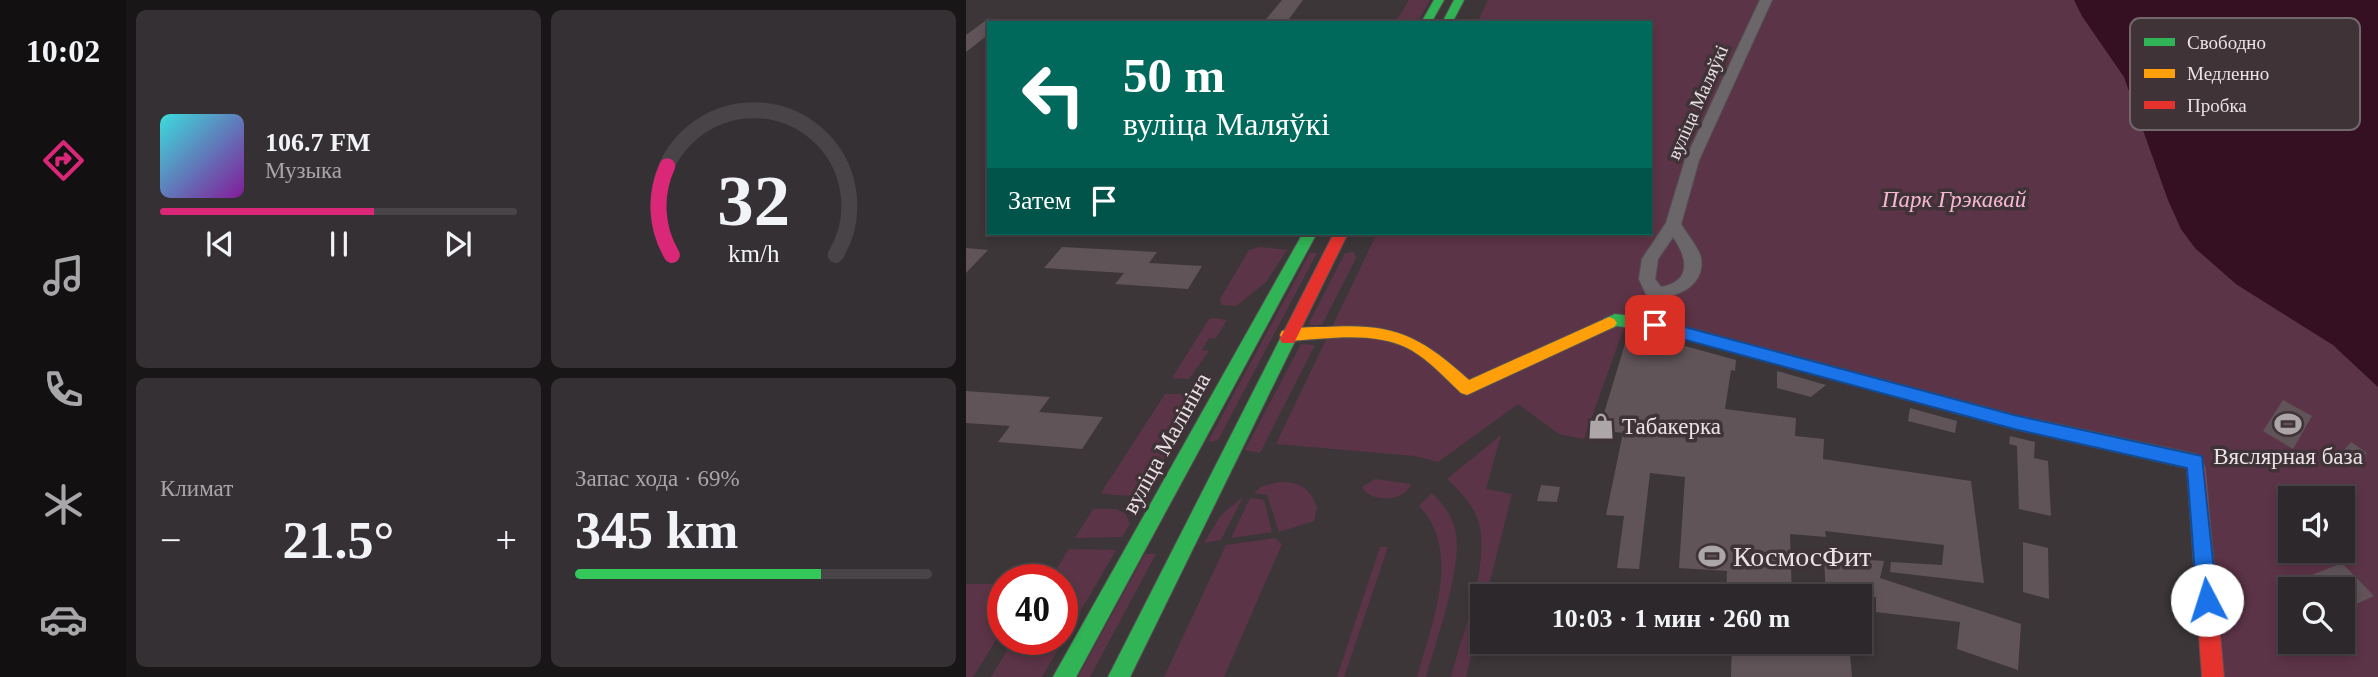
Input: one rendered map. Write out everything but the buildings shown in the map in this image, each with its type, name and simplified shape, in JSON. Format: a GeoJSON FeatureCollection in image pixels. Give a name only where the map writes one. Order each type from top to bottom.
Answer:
{"type":"FeatureCollection","features":[{"type":"Feature","properties":{"kind":"main road"},"geometry":{"type":"LineString","coordinates":[[1427,21],[1439,0]]}},
{"type":"Feature","properties":{"kind":"main road"},"geometry":{"type":"LineString","coordinates":[[1448,21],[1459,0]]}},
{"type":"Feature","properties":{"kind":"main road","name":"вуліца Малініна"},"geometry":{"type":"LineString","coordinates":[[1064,677],[1309,235]]}},
{"type":"Feature","properties":{"kind":"main road"},"geometry":{"type":"LineString","coordinates":[[1119,677],[1340,235]]}},
{"type":"Feature","properties":{"kind":"main road"},"geometry":{"type":"LineString","coordinates":[[1288,335],[1384,335],[1407,341],[1420,348],[1467,388],[1615,320],[1655,325],[2014,422],[2195,462],[2213,677]]}},
{"type":"Feature","properties":{"kind":"street","name":"вуліца Маляўкі"},"geometry":{"type":"LineString","coordinates":[[1674,224],[1692,160],[1766,0]]}},
{"type":"Feature","properties":{"kind":"green space"},"geometry":{"type":"Polygon","coordinates":[[[1409,0],[1430,0],[1418,21],[1396,21],[1409,0]]]}},
{"type":"Feature","properties":{"kind":"green space","name":"Парк Грэкавай"},"geometry":{"type":"Polygon","coordinates":[[[1488,0],[2074,0],[2124,77],[2130,94],[2130,130],[2143,130],[2168,200],[2181,229],[2195,248],[2236,284],[2333,345],[2378,387],[2378,677],[2219,677],[2203,468],[1626,322],[1584,439],[1559,434],[1518,404],[1438,462],[1415,456],[1276,444],[1376,235],[1652,235],[1652,21],[1478,21],[1488,0]]]}},
{"type":"Feature","properties":{"kind":"green space"},"geometry":{"type":"Polygon","coordinates":[[[1260,247],[1287,250],[1266,282],[1236,306],[1221,305],[1220,299],[1249,250],[1260,247]]]}},
{"type":"Feature","properties":{"kind":"green space"},"geometry":{"type":"Polygon","coordinates":[[[1354,252],[1356,258],[1322,325],[1308,325],[1345,253],[1354,252]]]}},
{"type":"Feature","properties":{"kind":"green space"},"geometry":{"type":"Polygon","coordinates":[[[1310,253],[1317,253],[1218,440],[1210,442],[1209,440],[1310,253]]]}},
{"type":"Feature","properties":{"kind":"green space"},"geometry":{"type":"Polygon","coordinates":[[[1209,319],[1227,320],[1216,338],[1209,338],[1202,350],[1209,351],[1189,379],[1172,378],[1209,319]]]}},
{"type":"Feature","properties":{"kind":"green space"},"geometry":{"type":"Polygon","coordinates":[[[1301,344],[1315,345],[1260,453],[1245,450],[1301,344]]]}},
{"type":"Feature","properties":{"kind":"green space"},"geometry":{"type":"Polygon","coordinates":[[[1165,394],[1191,394],[1188,418],[1153,481],[1136,494],[1123,496],[1101,493],[1165,394]]]}},
{"type":"Feature","properties":{"kind":"green space"},"geometry":{"type":"Polygon","coordinates":[[[1501,435],[1486,489],[1512,494],[1489,584],[1477,584],[1481,554],[1481,534],[1477,517],[1460,492],[1447,479],[1501,435]]]}},
{"type":"Feature","properties":{"kind":"green space"},"geometry":{"type":"Polygon","coordinates":[[[1375,479],[1411,484],[1402,494],[1379,498],[1372,496],[1362,487],[1375,479]]]}},
{"type":"Feature","properties":{"kind":"green space"},"geometry":{"type":"Polygon","coordinates":[[[1278,482],[1297,484],[1307,490],[1317,507],[1314,521],[1279,532],[1267,495],[1254,493],[1261,487],[1278,482]]]}},
{"type":"Feature","properties":{"kind":"green space"},"geometry":{"type":"Polygon","coordinates":[[[1432,493],[1446,510],[1455,529],[1456,562],[1448,603],[1426,677],[1417,677],[1440,589],[1439,544],[1432,524],[1419,506],[1432,493]]]}},
{"type":"Feature","properties":{"kind":"green space"},"geometry":{"type":"Polygon","coordinates":[[[1243,497],[1221,540],[1204,543],[1221,515],[1243,497]]]}},
{"type":"Feature","properties":{"kind":"green space"},"geometry":{"type":"Polygon","coordinates":[[[1250,498],[1264,500],[1272,532],[1231,538],[1250,498]]]}},
{"type":"Feature","properties":{"kind":"green space"},"geometry":{"type":"Polygon","coordinates":[[[1093,509],[1116,509],[1126,514],[1130,524],[1122,537],[1075,538],[1093,509]]]}},
{"type":"Feature","properties":{"kind":"green space"},"geometry":{"type":"Polygon","coordinates":[[[1275,538],[1282,544],[1224,677],[1164,677],[1226,545],[1275,538]]]}},
{"type":"Feature","properties":{"kind":"green space"},"geometry":{"type":"Polygon","coordinates":[[[1380,547],[1388,547],[1344,677],[1337,677],[1380,547]]]}},
{"type":"Feature","properties":{"kind":"green space"},"geometry":{"type":"Polygon","coordinates":[[[1069,549],[1116,550],[1078,615],[1078,564],[1060,564],[1069,549]]]}},
{"type":"Feature","properties":{"kind":"green space"},"geometry":{"type":"Polygon","coordinates":[[[1145,554],[1156,554],[1090,677],[1078,677],[1145,554]]]}},
{"type":"Feature","properties":{"kind":"green space"},"geometry":{"type":"Polygon","coordinates":[[[966,584],[987,584],[987,655],[973,677],[966,677],[966,584]]]}},
{"type":"Feature","properties":{"kind":"green space"},"geometry":{"type":"Polygon","coordinates":[[[1470,611],[1472,654],[1466,677],[1451,677],[1470,611]]]}},
{"type":"Feature","properties":{"kind":"green space"},"geometry":{"type":"Polygon","coordinates":[[[1004,655],[1055,655],[1042,677],[991,677],[1004,655]]]}},
{"type":"Feature","properties":{"kind":"shaded area"},"geometry":{"type":"Polygon","coordinates":[[[2074,0],[2378,0],[2378,387],[2333,345],[2236,284],[2195,248],[2181,229],[2168,200],[2143,130],[2360,130],[2360,18],[2130,18],[2130,94],[2124,77],[2074,0]]]}},
{"type":"Feature","properties":{"kind":"traffic: fast"},"geometry":{"type":"LineString","coordinates":[[1427,21],[1439,0]]}},
{"type":"Feature","properties":{"kind":"traffic: fast"},"geometry":{"type":"LineString","coordinates":[[1448,21],[1459,0]]}},
{"type":"Feature","properties":{"kind":"traffic: fast"},"geometry":{"type":"LineString","coordinates":[[1064,677],[1309,235]]}},
{"type":"Feature","properties":{"kind":"traffic: fast"},"geometry":{"type":"LineString","coordinates":[[1609,323],[1615,320],[1655,325],[2014,422],[2195,462],[2196,469]]}},
{"type":"Feature","properties":{"kind":"traffic: fast"},"geometry":{"type":"LineString","coordinates":[[1119,677],[1288,339]]}},
{"type":"Feature","properties":{"kind":"traffic: slow"},"geometry":{"type":"LineString","coordinates":[[1288,335],[1354,332],[1403,339],[1431,355],[1467,388],[1609,323]]}},
{"type":"Feature","properties":{"kind":"traffic: jam"},"geometry":{"type":"LineString","coordinates":[[1288,339],[1340,235]]}},
{"type":"Feature","properties":{"kind":"traffic: jam"},"geometry":{"type":"LineString","coordinates":[[2196,469],[2213,677]]}},
{"type":"Feature","properties":{"kind":"place","name":"Вяслярная база"},"geometry":{"type":"Point","coordinates":[2288,424]}},
{"type":"Feature","properties":{"kind":"place","name":"Табакерка"},"geometry":{"type":"Point","coordinates":[1601,426]}},
{"type":"Feature","properties":{"kind":"place","name":"КосмосФит"},"geometry":{"type":"Point","coordinates":[1712,556]}},
{"type":"Feature","properties":{"kind":"route"},"geometry":{"type":"LineString","coordinates":[[1655,325],[2014,422],[2195,462],[2207,600]]}}]}
